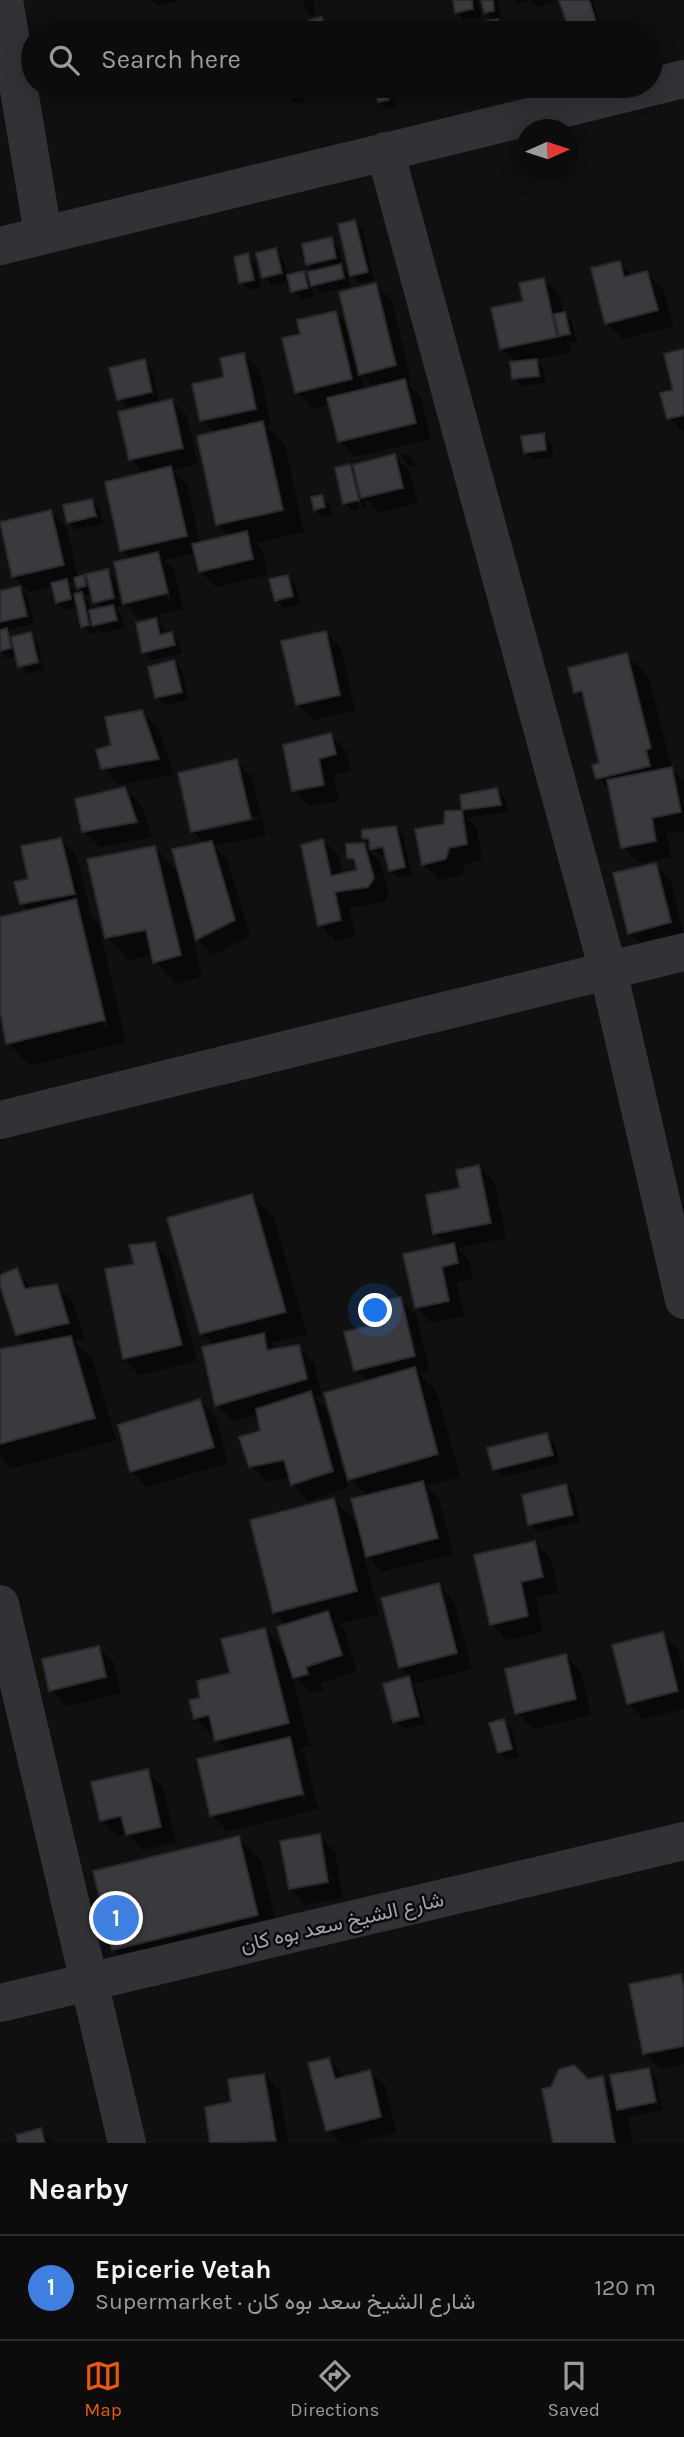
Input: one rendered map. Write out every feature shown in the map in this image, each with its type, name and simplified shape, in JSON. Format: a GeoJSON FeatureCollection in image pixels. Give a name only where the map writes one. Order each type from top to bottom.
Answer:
{"type":"FeatureCollection","features":[{"type":"Feature","properties":{"kind":"street"},"geometry":{"type":"LineString","coordinates":[[4,0],[43,234]]}},
{"type":"Feature","properties":{"kind":"street"},"geometry":{"type":"LineString","coordinates":[[663,84],[684,79]]}},
{"type":"Feature","properties":{"kind":"street"},"geometry":{"type":"LineString","coordinates":[[0,246],[605,98]]}},
{"type":"Feature","properties":{"kind":"street"},"geometry":{"type":"LineString","coordinates":[[385,151],[608,970],[684,1300]]}},
{"type":"Feature","properties":{"kind":"street"},"geometry":{"type":"LineString","coordinates":[[0,1119],[684,952]]}},
{"type":"Feature","properties":{"kind":"street"},"geometry":{"type":"LineString","coordinates":[[0,1604],[127,2143]]}},
{"type":"Feature","properties":{"kind":"street","name":"شارع الشيخ سعد بوه كان"},"geometry":{"type":"LineString","coordinates":[[0,2003],[684,1841]]}},
{"type":"Feature","properties":{"kind":"building"},"geometry":{"type":"Polygon","coordinates":[[[453,0],[472,0],[473,9],[455,13],[453,0]]]}},
{"type":"Feature","properties":{"kind":"building"},"geometry":{"type":"Polygon","coordinates":[[[481,0],[493,0],[494,11],[484,13],[481,0]]]}},
{"type":"Feature","properties":{"kind":"building"},"geometry":{"type":"Polygon","coordinates":[[[559,0],[589,0],[596,21],[566,21],[559,0]]]}},
{"type":"Feature","properties":{"kind":"building"},"geometry":{"type":"Polygon","coordinates":[[[322,17],[323,21],[309,21],[322,17]]]}},
{"type":"Feature","properties":{"kind":"building"},"geometry":{"type":"Polygon","coordinates":[[[377,98],[389,98],[389,100],[378,102],[377,98]]]}},
{"type":"Feature","properties":{"kind":"building"},"geometry":{"type":"Polygon","coordinates":[[[355,220],[368,272],[350,276],[338,224],[355,220]]]}},
{"type":"Feature","properties":{"kind":"building"},"geometry":{"type":"Polygon","coordinates":[[[332,237],[336,258],[306,265],[302,244],[332,237]]]}},
{"type":"Feature","properties":{"kind":"building"},"geometry":{"type":"Polygon","coordinates":[[[276,248],[282,273],[262,278],[256,253],[276,248]]]}},
{"type":"Feature","properties":{"kind":"building"},"geometry":{"type":"Polygon","coordinates":[[[248,253],[254,280],[239,283],[234,257],[248,253]]]}},
{"type":"Feature","properties":{"kind":"building"},"geometry":{"type":"Polygon","coordinates":[[[620,261],[624,277],[647,271],[658,310],[605,324],[591,268],[620,261]]]}},
{"type":"Feature","properties":{"kind":"building"},"geometry":{"type":"Polygon","coordinates":[[[341,264],[344,278],[311,286],[307,272],[341,264]]]}},
{"type":"Feature","properties":{"kind":"building"},"geometry":{"type":"Polygon","coordinates":[[[304,271],[308,288],[291,292],[287,275],[304,271]]]}},
{"type":"Feature","properties":{"kind":"building"},"geometry":{"type":"Polygon","coordinates":[[[544,278],[557,337],[500,349],[491,308],[523,301],[519,283],[544,278]]]}},
{"type":"Feature","properties":{"kind":"building"},"geometry":{"type":"Polygon","coordinates":[[[376,283],[396,365],[359,375],[339,292],[376,283]]]}},
{"type":"Feature","properties":{"kind":"building"},"geometry":{"type":"Polygon","coordinates":[[[336,311],[352,379],[295,393],[282,338],[300,334],[297,320],[336,311]]]}},
{"type":"Feature","properties":{"kind":"building"},"geometry":{"type":"Polygon","coordinates":[[[565,312],[570,334],[559,336],[554,314],[565,312]]]}},
{"type":"Feature","properties":{"kind":"building"},"geometry":{"type":"Polygon","coordinates":[[[684,349],[684,415],[667,419],[660,393],[673,390],[664,354],[684,349]]]}},
{"type":"Feature","properties":{"kind":"building"},"geometry":{"type":"Polygon","coordinates":[[[244,353],[256,409],[200,421],[192,384],[224,377],[220,358],[244,353]]]}},
{"type":"Feature","properties":{"kind":"building"},"geometry":{"type":"Polygon","coordinates":[[[145,359],[152,392],[117,400],[109,368],[145,359]]]}},
{"type":"Feature","properties":{"kind":"building"},"geometry":{"type":"Polygon","coordinates":[[[537,359],[539,376],[512,379],[510,362],[537,359]]]}},
{"type":"Feature","properties":{"kind":"building"},"geometry":{"type":"Polygon","coordinates":[[[405,379],[416,423],[338,442],[327,398],[405,379]]]}},
{"type":"Feature","properties":{"kind":"building"},"geometry":{"type":"Polygon","coordinates":[[[172,399],[183,448],[129,460],[118,412],[172,399]]]}},
{"type":"Feature","properties":{"kind":"building"},"geometry":{"type":"Polygon","coordinates":[[[263,421],[283,510],[216,525],[197,436],[263,421]]]}},
{"type":"Feature","properties":{"kind":"building"},"geometry":{"type":"Polygon","coordinates":[[[544,433],[546,450],[524,453],[521,436],[544,433]]]}},
{"type":"Feature","properties":{"kind":"building"},"geometry":{"type":"Polygon","coordinates":[[[395,454],[403,488],[361,498],[353,465],[395,454]]]}},
{"type":"Feature","properties":{"kind":"building"},"geometry":{"type":"Polygon","coordinates":[[[350,464],[359,500],[343,504],[335,468],[350,464]]]}},
{"type":"Feature","properties":{"kind":"building"},"geometry":{"type":"Polygon","coordinates":[[[171,466],[187,536],[120,551],[105,482],[171,466]]]}},
{"type":"Feature","properties":{"kind":"building"},"geometry":{"type":"Polygon","coordinates":[[[322,495],[325,507],[314,510],[311,497],[322,495]]]}},
{"type":"Feature","properties":{"kind":"building"},"geometry":{"type":"Polygon","coordinates":[[[92,499],[96,516],[67,523],[63,505],[92,499]]]}},
{"type":"Feature","properties":{"kind":"building"},"geometry":{"type":"Polygon","coordinates":[[[51,510],[64,565],[12,577],[0,522],[51,510]]]}},
{"type":"Feature","properties":{"kind":"building"},"geometry":{"type":"Polygon","coordinates":[[[247,531],[253,559],[199,572],[192,544],[247,531]]]}},
{"type":"Feature","properties":{"kind":"building"},"geometry":{"type":"Polygon","coordinates":[[[158,552],[168,593],[123,604],[114,562],[158,552]]]}},
{"type":"Feature","properties":{"kind":"building"},"geometry":{"type":"Polygon","coordinates":[[[108,569],[114,598],[93,603],[86,574],[108,569]]]}},
{"type":"Feature","properties":{"kind":"building"},"geometry":{"type":"Polygon","coordinates":[[[84,575],[86,586],[77,588],[74,578],[84,575]]]}},
{"type":"Feature","properties":{"kind":"building"},"geometry":{"type":"Polygon","coordinates":[[[288,575],[293,596],[275,601],[269,579],[288,575]]]}},
{"type":"Feature","properties":{"kind":"building"},"geometry":{"type":"Polygon","coordinates":[[[67,579],[71,599],[56,603],[51,583],[67,579]]]}},
{"type":"Feature","properties":{"kind":"building"},"geometry":{"type":"Polygon","coordinates":[[[20,586],[27,616],[0,622],[0,591],[20,586]]]}},
{"type":"Feature","properties":{"kind":"building"},"geometry":{"type":"Polygon","coordinates":[[[82,592],[89,625],[81,627],[74,594],[82,592]]]}},
{"type":"Feature","properties":{"kind":"building"},"geometry":{"type":"Polygon","coordinates":[[[113,605],[117,620],[92,626],[89,610],[113,605]]]}},
{"type":"Feature","properties":{"kind":"building"},"geometry":{"type":"Polygon","coordinates":[[[156,618],[160,635],[172,632],[175,645],[142,653],[136,623],[156,618]]]}},
{"type":"Feature","properties":{"kind":"building"},"geometry":{"type":"Polygon","coordinates":[[[7,628],[11,648],[0,651],[0,630],[7,628]]]}},
{"type":"Feature","properties":{"kind":"building"},"geometry":{"type":"Polygon","coordinates":[[[326,631],[340,695],[296,705],[281,641],[326,631]]]}},
{"type":"Feature","properties":{"kind":"building"},"geometry":{"type":"Polygon","coordinates":[[[31,632],[38,662],[18,667],[11,637],[31,632]]]}},
{"type":"Feature","properties":{"kind":"building"},"geometry":{"type":"Polygon","coordinates":[[[627,653],[651,748],[646,750],[650,766],[596,779],[592,765],[599,763],[582,691],[574,693],[568,668],[627,653]]]}},
{"type":"Feature","properties":{"kind":"building"},"geometry":{"type":"Polygon","coordinates":[[[174,660],[182,692],[155,698],[148,667],[174,660]]]}},
{"type":"Feature","properties":{"kind":"building"},"geometry":{"type":"Polygon","coordinates":[[[142,710],[159,759],[101,769],[96,750],[111,745],[105,717],[142,710]]]}},
{"type":"Feature","properties":{"kind":"building"},"geometry":{"type":"Polygon","coordinates":[[[331,733],[336,754],[319,759],[324,785],[292,791],[283,745],[331,733]]]}},
{"type":"Feature","properties":{"kind":"building"},"geometry":{"type":"Polygon","coordinates":[[[237,759],[251,819],[191,832],[178,773],[237,759]]]}},
{"type":"Feature","properties":{"kind":"building"},"geometry":{"type":"Polygon","coordinates":[[[672,767],[681,812],[652,818],[656,841],[621,848],[607,780],[672,767]]]}},
{"type":"Feature","properties":{"kind":"building"},"geometry":{"type":"Polygon","coordinates":[[[125,787],[137,822],[82,832],[75,799],[125,787]]]}},
{"type":"Feature","properties":{"kind":"building"},"geometry":{"type":"Polygon","coordinates":[[[497,788],[501,805],[462,810],[460,795],[497,788]]]}},
{"type":"Feature","properties":{"kind":"building"},"geometry":{"type":"Polygon","coordinates":[[[462,810],[467,844],[449,848],[446,859],[422,865],[415,829],[444,824],[445,811],[462,810]]]}},
{"type":"Feature","properties":{"kind":"building"},"geometry":{"type":"Polygon","coordinates":[[[396,826],[405,867],[389,871],[383,847],[370,849],[369,839],[362,838],[362,830],[396,826]]]}},
{"type":"Feature","properties":{"kind":"building"},"geometry":{"type":"Polygon","coordinates":[[[61,838],[75,894],[20,904],[14,882],[28,879],[21,846],[61,838]]]}},
{"type":"Feature","properties":{"kind":"building"},"geometry":{"type":"Polygon","coordinates":[[[323,839],[331,876],[357,870],[354,859],[347,858],[346,844],[364,843],[374,878],[368,887],[335,892],[341,920],[318,926],[301,845],[323,839]]]}},
{"type":"Feature","properties":{"kind":"building"},"geometry":{"type":"Polygon","coordinates":[[[212,841],[235,920],[196,940],[172,849],[212,841]]]}},
{"type":"Feature","properties":{"kind":"building"},"geometry":{"type":"Polygon","coordinates":[[[155,846],[181,955],[153,963],[146,930],[105,938],[87,859],[155,846]]]}},
{"type":"Feature","properties":{"kind":"building"},"geometry":{"type":"Polygon","coordinates":[[[656,863],[671,922],[628,934],[613,873],[656,863]]]}},
{"type":"Feature","properties":{"kind":"building"},"geometry":{"type":"Polygon","coordinates":[[[76,899],[105,1020],[6,1044],[0,1010],[0,917],[76,899]]]}},
{"type":"Feature","properties":{"kind":"building"},"geometry":{"type":"Polygon","coordinates":[[[479,1165],[491,1223],[433,1234],[426,1195],[460,1188],[456,1170],[479,1165]]]}},
{"type":"Feature","properties":{"kind":"building"},"geometry":{"type":"Polygon","coordinates":[[[252,1194],[286,1312],[200,1334],[167,1218],[252,1194]]]}},
{"type":"Feature","properties":{"kind":"building"},"geometry":{"type":"Polygon","coordinates":[[[155,1242],[182,1345],[123,1359],[105,1269],[134,1264],[129,1245],[155,1242]]]}},
{"type":"Feature","properties":{"kind":"building"},"geometry":{"type":"Polygon","coordinates":[[[454,1243],[458,1263],[442,1267],[449,1301],[415,1308],[403,1254],[454,1243]]]}},
{"type":"Feature","properties":{"kind":"building"},"geometry":{"type":"Polygon","coordinates":[[[17,1268],[25,1289],[57,1284],[69,1323],[16,1335],[0,1285],[0,1275],[17,1268]]]}},
{"type":"Feature","properties":{"kind":"building"},"geometry":{"type":"Polygon","coordinates":[[[401,1297],[415,1356],[354,1371],[344,1332],[377,1324],[372,1304],[401,1297]]]}},
{"type":"Feature","properties":{"kind":"building"},"geometry":{"type":"Polygon","coordinates":[[[264,1333],[267,1350],[299,1345],[307,1379],[215,1406],[202,1347],[264,1333]]]}},
{"type":"Feature","properties":{"kind":"building"},"geometry":{"type":"Polygon","coordinates":[[[71,1336],[95,1418],[0,1444],[0,1349],[71,1336]]]}},
{"type":"Feature","properties":{"kind":"building"},"geometry":{"type":"Polygon","coordinates":[[[415,1367],[438,1454],[348,1480],[324,1393],[415,1367]]]}},
{"type":"Feature","properties":{"kind":"building"},"geometry":{"type":"Polygon","coordinates":[[[311,1391],[333,1471],[291,1485],[284,1460],[249,1467],[239,1437],[260,1431],[256,1409],[311,1391]]]}},
{"type":"Feature","properties":{"kind":"building"},"geometry":{"type":"Polygon","coordinates":[[[200,1399],[214,1447],[130,1472],[118,1425],[200,1399]]]}},
{"type":"Feature","properties":{"kind":"building"},"geometry":{"type":"Polygon","coordinates":[[[547,1433],[553,1455],[493,1470],[487,1448],[547,1433]]]}},
{"type":"Feature","properties":{"kind":"building"},"geometry":{"type":"Polygon","coordinates":[[[423,1481],[438,1538],[366,1557],[351,1499],[423,1481]]]}},
{"type":"Feature","properties":{"kind":"building"},"geometry":{"type":"Polygon","coordinates":[[[566,1484],[573,1515],[528,1525],[522,1495],[566,1484]]]}},
{"type":"Feature","properties":{"kind":"building"},"geometry":{"type":"Polygon","coordinates":[[[334,1498],[357,1591],[273,1613],[250,1520],[334,1498]]]}},
{"type":"Feature","properties":{"kind":"building"},"geometry":{"type":"Polygon","coordinates":[[[535,1541],[543,1577],[521,1582],[528,1616],[490,1625],[474,1555],[535,1541]]]}},
{"type":"Feature","properties":{"kind":"building"},"geometry":{"type":"Polygon","coordinates":[[[439,1583],[457,1653],[399,1668],[381,1598],[439,1583]]]}},
{"type":"Feature","properties":{"kind":"building"},"geometry":{"type":"Polygon","coordinates":[[[328,1611],[342,1655],[306,1667],[308,1674],[293,1678],[277,1627],[328,1611]]]}},
{"type":"Feature","properties":{"kind":"building"},"geometry":{"type":"Polygon","coordinates":[[[265,1628],[289,1723],[215,1741],[209,1715],[194,1719],[189,1700],[200,1698],[197,1681],[230,1673],[221,1639],[265,1628]]]}},
{"type":"Feature","properties":{"kind":"building"},"geometry":{"type":"Polygon","coordinates":[[[663,1632],[678,1691],[627,1704],[612,1645],[663,1632]]]}},
{"type":"Feature","properties":{"kind":"building"},"geometry":{"type":"Polygon","coordinates":[[[99,1646],[106,1677],[49,1691],[42,1659],[99,1646]]]}},
{"type":"Feature","properties":{"kind":"building"},"geometry":{"type":"Polygon","coordinates":[[[566,1654],[576,1699],[515,1714],[505,1669],[566,1654]]]}},
{"type":"Feature","properties":{"kind":"building"},"geometry":{"type":"Polygon","coordinates":[[[409,1676],[419,1716],[393,1722],[383,1684],[409,1676]]]}},
{"type":"Feature","properties":{"kind":"building"},"geometry":{"type":"Polygon","coordinates":[[[504,1719],[512,1749],[498,1753],[489,1723],[504,1719]]]}},
{"type":"Feature","properties":{"kind":"building"},"geometry":{"type":"Polygon","coordinates":[[[290,1737],[303,1794],[210,1816],[197,1759],[290,1737]]]}},
{"type":"Feature","properties":{"kind":"building"},"geometry":{"type":"Polygon","coordinates":[[[148,1769],[161,1827],[126,1835],[121,1816],[100,1821],[91,1782],[148,1769]]]}},
{"type":"Feature","properties":{"kind":"building"},"geometry":{"type":"Polygon","coordinates":[[[320,1834],[328,1882],[289,1889],[280,1841],[320,1834]]]}},
{"type":"Feature","properties":{"kind":"building"},"geometry":{"type":"Polygon","coordinates":[[[239,1836],[258,1915],[112,1950],[93,1871],[239,1836]]]}},
{"type":"Feature","properties":{"kind":"building"},"geometry":{"type":"Polygon","coordinates":[[[681,1974],[684,1988],[684,2046],[643,2054],[629,1984],[681,1974]]]}},
{"type":"Feature","properties":{"kind":"building"},"geometry":{"type":"Polygon","coordinates":[[[329,2058],[335,2079],[370,2070],[381,2117],[326,2131],[308,2063],[329,2058]]]}},
{"type":"Feature","properties":{"kind":"building"},"geometry":{"type":"Polygon","coordinates":[[[574,2065],[588,2079],[603,2076],[615,2143],[553,2143],[542,2089],[551,2087],[559,2069],[574,2065]]]}},
{"type":"Feature","properties":{"kind":"building"},"geometry":{"type":"Polygon","coordinates":[[[649,2068],[656,2102],[617,2110],[610,2075],[649,2068]]]}},
{"type":"Feature","properties":{"kind":"building"},"geometry":{"type":"Polygon","coordinates":[[[264,2074],[276,2141],[210,2143],[205,2107],[231,2102],[228,2079],[264,2074]]]}},
{"type":"Feature","properties":{"kind":"building"},"geometry":{"type":"Polygon","coordinates":[[[41,2128],[45,2143],[18,2143],[16,2135],[41,2128]]]}},
{"type":"Feature","properties":{"kind":"place","name":"Epicerie Vetah"},"geometry":{"type":"Point","coordinates":[116,1918]}}]}
